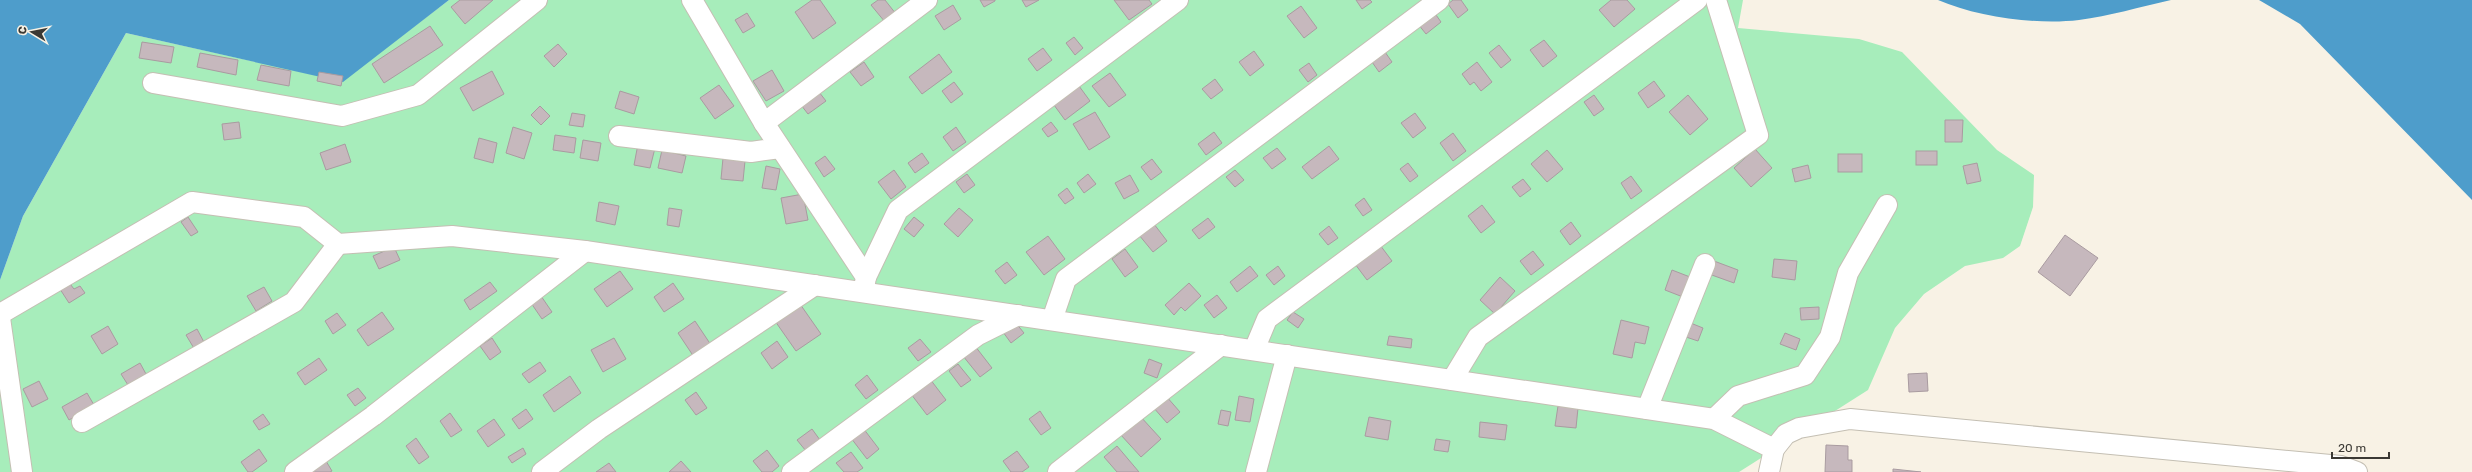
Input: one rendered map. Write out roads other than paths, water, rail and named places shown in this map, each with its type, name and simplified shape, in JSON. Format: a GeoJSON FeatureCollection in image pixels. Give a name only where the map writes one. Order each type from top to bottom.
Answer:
{"type":"FeatureCollection","features":[{"type":"Feature","properties":{"kind":"street"},"geometry":{"type":"LineString","coordinates":[[153,83],[342,116],[418,95],[536,0]]}},
{"type":"Feature","properties":{"kind":"street"},"geometry":{"type":"LineString","coordinates":[[692,0],[764,123],[864,285]]}},
{"type":"Feature","properties":{"kind":"street"},"geometry":{"type":"LineString","coordinates":[[764,123],[928,0]]}},
{"type":"Feature","properties":{"kind":"street"},"geometry":{"type":"LineString","coordinates":[[864,285],[898,210],[1178,0]]}},
{"type":"Feature","properties":{"kind":"street"},"geometry":{"type":"LineString","coordinates":[[1052,320],[1066,279],[1439,0]]}},
{"type":"Feature","properties":{"kind":"street"},"geometry":{"type":"LineString","coordinates":[[1254,350],[1267,319],[1697,0]]}},
{"type":"Feature","properties":{"kind":"street"},"geometry":{"type":"LineString","coordinates":[[1452,380],[1478,337],[1758,135],[1716,0]]}},
{"type":"Feature","properties":{"kind":"street"},"geometry":{"type":"LineString","coordinates":[[619,136],[751,152],[780,148]]}},
{"type":"Feature","properties":{"kind":"street"},"geometry":{"type":"LineString","coordinates":[[0,314],[192,202],[304,217],[338,244],[452,236],[585,251],[815,285],[864,285],[1018,315],[1714,419],[1774,449]]}},
{"type":"Feature","properties":{"kind":"street"},"geometry":{"type":"LineString","coordinates":[[1714,419],[1738,396],[1805,375],[1830,337],[1848,273],[1887,205]]}},
{"type":"Feature","properties":{"kind":"street"},"geometry":{"type":"LineString","coordinates":[[82,422],[294,302],[338,244]]}},
{"type":"Feature","properties":{"kind":"street"},"geometry":{"type":"LineString","coordinates":[[295,472],[373,416],[585,251]]}},
{"type":"Feature","properties":{"kind":"street"},"geometry":{"type":"LineString","coordinates":[[1646,409],[1705,264]]}},
{"type":"Feature","properties":{"kind":"street"},"geometry":{"type":"LineString","coordinates":[[542,472],[599,429],[815,285]]}},
{"type":"Feature","properties":{"kind":"street"},"geometry":{"type":"LineString","coordinates":[[792,472],[978,335],[1018,315]]}},
{"type":"Feature","properties":{"kind":"street"},"geometry":{"type":"LineString","coordinates":[[0,318],[22,472]]}},
{"type":"Feature","properties":{"kind":"street"},"geometry":{"type":"LineString","coordinates":[[1058,472],[1221,345]]}},
{"type":"Feature","properties":{"kind":"street"},"geometry":{"type":"LineString","coordinates":[[1256,472],[1287,355]]}},
{"type":"Feature","properties":{"kind":"street"},"geometry":{"type":"LineString","coordinates":[[1769,472],[1774,449],[1786,434],[1799,428],[1850,419],[2341,466],[2357,472]]}},
{"type":"Feature","properties":{"kind":"water"},"geometry":{"type":"Polygon","coordinates":[[[0,0],[449,0],[343,82],[126,33],[23,216],[0,280],[0,0]]]}},
{"type":"Feature","properties":{"kind":"water"},"geometry":{"type":"Polygon","coordinates":[[[1938,0],[2171,0],[2113,14],[2079,20],[2045,21],[1989,15],[1954,6],[1938,0]]]}},
{"type":"Feature","properties":{"kind":"water"},"geometry":{"type":"Polygon","coordinates":[[[2259,0],[2472,0],[2472,200],[2300,24],[2259,0]]]}}]}
